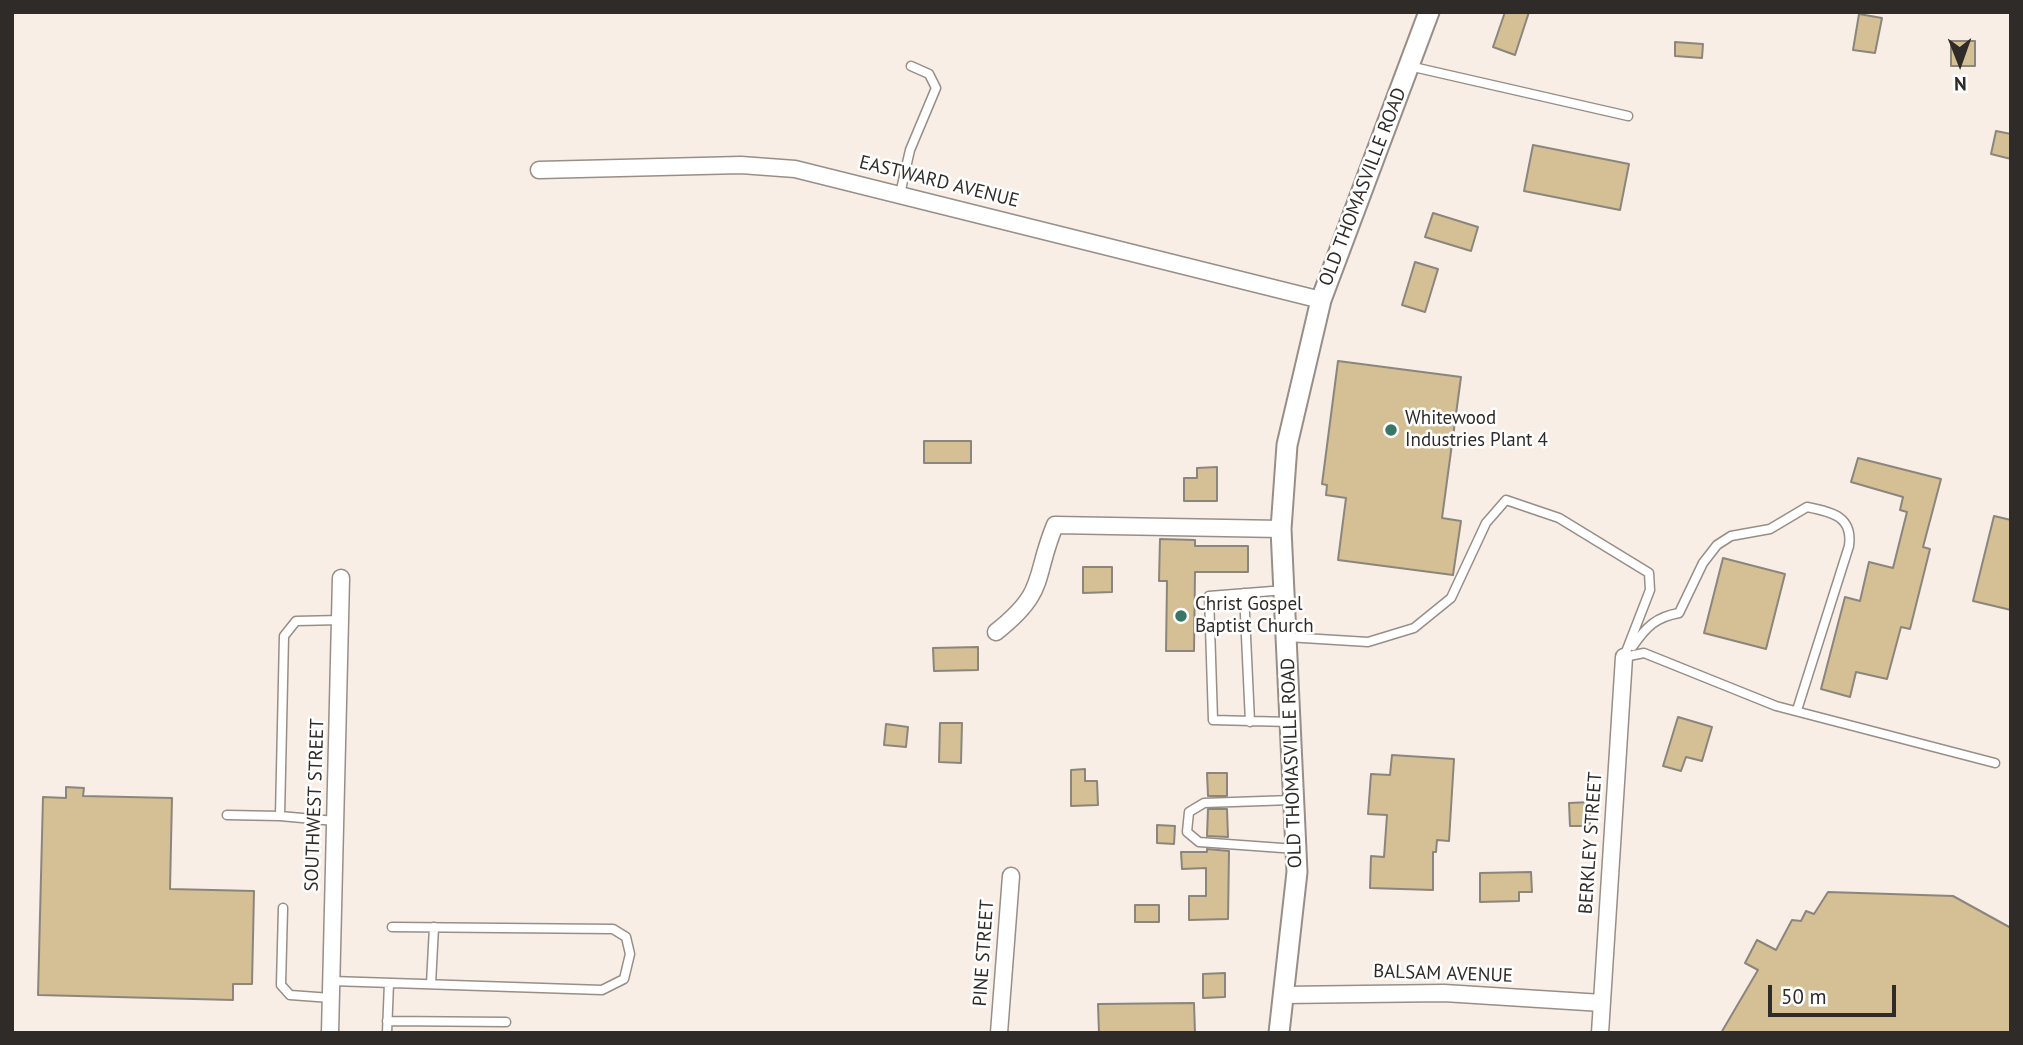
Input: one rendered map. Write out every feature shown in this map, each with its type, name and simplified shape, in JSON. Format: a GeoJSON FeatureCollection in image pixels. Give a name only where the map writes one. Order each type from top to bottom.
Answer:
{"type":"FeatureCollection","features":[{"type":"Feature","properties":{"kind":"street","name":"OLD THOMASVILLE ROAD"},"geometry":{"type":"LineString","coordinates":[[1279,1033],[1297,872],[1282,529],[1287,445],[1321,300],[1429,12]]}},
{"type":"Feature","properties":{"kind":"street","name":"EASTWARD AVENUE"},"geometry":{"type":"LineString","coordinates":[[539,170],[741,165],[795,169],[1321,300]]}},
{"type":"Feature","properties":{"kind":"street"},"geometry":{"type":"LineString","coordinates":[[996,632],[1019,613],[1038,584],[1046,545],[1055,525],[1282,529]]}},
{"type":"Feature","properties":{"kind":"street","name":"SOUTHWEST STREET"},"geometry":{"type":"LineString","coordinates":[[330,1033],[341,578]]}},
{"type":"Feature","properties":{"kind":"street","name":"BERKLEY STREET"},"geometry":{"type":"LineString","coordinates":[[1600,1033],[1625,657]]}},
{"type":"Feature","properties":{"kind":"street","name":"PINE STREET"},"geometry":{"type":"LineString","coordinates":[[999,1033],[1011,876]]}},
{"type":"Feature","properties":{"kind":"street","name":"BALSAM AVENUE"},"geometry":{"type":"LineString","coordinates":[[1283,995],[1444,993],[1602,1003]]}},
{"type":"Feature","properties":{"kind":"lane"},"geometry":{"type":"LineString","coordinates":[[900,194],[910,150],[936,88],[929,74],[911,66]]}},
{"type":"Feature","properties":{"kind":"lane"},"geometry":{"type":"LineString","coordinates":[[1409,66],[1628,116]]}},
{"type":"Feature","properties":{"kind":"lane"},"geometry":{"type":"LineString","coordinates":[[1287,638],[1368,642],[1414,628],[1451,598],[1486,523],[1506,500],[1559,518],[1649,573],[1650,590],[1625,657]]}},
{"type":"Feature","properties":{"kind":"lane"},"geometry":{"type":"LineString","coordinates":[[1625,657],[1648,624],[1664,615],[1679,613],[1703,563],[1717,545],[1731,536],[1770,529],[1807,507],[1830,511],[1847,521],[1851,533],[1849,546],[1797,710]]}},
{"type":"Feature","properties":{"kind":"lane"},"geometry":{"type":"LineString","coordinates":[[1285,590],[1209,596],[1213,720],[1291,722]]}},
{"type":"Feature","properties":{"kind":"lane"},"geometry":{"type":"LineString","coordinates":[[1244,593],[1250,722]]}},
{"type":"Feature","properties":{"kind":"lane"},"geometry":{"type":"LineString","coordinates":[[280,816],[284,636],[296,621],[341,620]]}},
{"type":"Feature","properties":{"kind":"lane"},"geometry":{"type":"LineString","coordinates":[[1625,657],[1644,653],[1776,706],[1995,764]]}},
{"type":"Feature","properties":{"kind":"lane"},"geometry":{"type":"LineString","coordinates":[[1295,800],[1204,803],[1189,812],[1187,832],[1199,842],[1297,849]]}},
{"type":"Feature","properties":{"kind":"lane"},"geometry":{"type":"LineString","coordinates":[[227,815],[335,821]]}},
{"type":"Feature","properties":{"kind":"lane"},"geometry":{"type":"LineString","coordinates":[[283,908],[281,985],[289,995],[389,983],[602,990],[624,979],[630,954],[626,937],[613,929],[392,927]]}},
{"type":"Feature","properties":{"kind":"lane"},"geometry":{"type":"LineString","coordinates":[[431,984],[434,927]]}},
{"type":"Feature","properties":{"kind":"lane"},"geometry":{"type":"LineString","coordinates":[[387,1033],[389,983]]}},
{"type":"Feature","properties":{"kind":"lane"},"geometry":{"type":"LineString","coordinates":[[387,1021],[506,1022]]}},
{"type":"Feature","properties":{"kind":"building"},"geometry":{"type":"Polygon","coordinates":[[[1505,12],[1529,12],[1515,55],[1493,47],[1505,12]]]}},
{"type":"Feature","properties":{"kind":"building"},"geometry":{"type":"Polygon","coordinates":[[[1859,14],[1882,18],[1875,53],[1853,50],[1859,14]]]}},
{"type":"Feature","properties":{"kind":"building"},"geometry":{"type":"Polygon","coordinates":[[[1951,41],[1975,41],[1975,66],[1951,66],[1951,41]]]}},
{"type":"Feature","properties":{"kind":"building"},"geometry":{"type":"Polygon","coordinates":[[[1675,42],[1703,44],[1702,58],[1675,56],[1675,42]]]}},
{"type":"Feature","properties":{"kind":"building"},"geometry":{"type":"Polygon","coordinates":[[[1996,131],[2011,134],[2011,159],[1991,154],[1996,131]]]}},
{"type":"Feature","properties":{"kind":"building"},"geometry":{"type":"Polygon","coordinates":[[[1533,145],[1629,164],[1620,210],[1524,191],[1533,145]]]}},
{"type":"Feature","properties":{"kind":"building"},"geometry":{"type":"Polygon","coordinates":[[[1433,213],[1478,227],[1471,251],[1425,237],[1433,213]]]}},
{"type":"Feature","properties":{"kind":"building"},"geometry":{"type":"Polygon","coordinates":[[[1415,262],[1438,269],[1425,312],[1402,305],[1415,262]]]}},
{"type":"Feature","properties":{"kind":"building","name":"Whitewood Industries Plant 4"},"geometry":{"type":"Polygon","coordinates":[[[1338,361],[1461,377],[1442,518],[1461,521],[1453,575],[1338,560],[1346,498],[1326,495],[1327,485],[1322,484],[1338,361]]]}},
{"type":"Feature","properties":{"kind":"building"},"geometry":{"type":"Polygon","coordinates":[[[924,441],[971,441],[971,463],[924,463],[924,441]]]}},
{"type":"Feature","properties":{"kind":"building"},"geometry":{"type":"Polygon","coordinates":[[[1858,458],[1941,479],[1923,547],[1930,549],[1910,629],[1901,627],[1887,679],[1856,672],[1850,697],[1821,689],[1845,597],[1860,601],[1869,562],[1893,568],[1907,512],[1900,510],[1903,497],[1851,482],[1858,458]]]}},
{"type":"Feature","properties":{"kind":"building"},"geometry":{"type":"Polygon","coordinates":[[[1217,467],[1217,501],[1184,501],[1184,478],[1197,478],[1197,468],[1217,467]]]}},
{"type":"Feature","properties":{"kind":"building"},"geometry":{"type":"Polygon","coordinates":[[[1994,516],[2011,520],[2011,610],[1973,601],[1994,516]]]}},
{"type":"Feature","properties":{"kind":"building","name":"Christ Gospel Baptist Church"},"geometry":{"type":"Polygon","coordinates":[[[1160,539],[1195,540],[1195,546],[1248,546],[1248,572],[1195,572],[1194,651],[1166,651],[1167,581],[1159,581],[1160,539]]]}},
{"type":"Feature","properties":{"kind":"building"},"geometry":{"type":"Polygon","coordinates":[[[1723,558],[1785,574],[1766,649],[1704,633],[1723,558]]]}},
{"type":"Feature","properties":{"kind":"building"},"geometry":{"type":"Polygon","coordinates":[[[1083,567],[1112,567],[1112,592],[1083,593],[1083,567]]]}},
{"type":"Feature","properties":{"kind":"building"},"geometry":{"type":"Polygon","coordinates":[[[978,647],[978,670],[934,671],[933,648],[978,647]]]}},
{"type":"Feature","properties":{"kind":"building"},"geometry":{"type":"Polygon","coordinates":[[[1678,717],[1712,727],[1702,761],[1686,757],[1681,771],[1663,766],[1678,717]]]}},
{"type":"Feature","properties":{"kind":"building"},"geometry":{"type":"Polygon","coordinates":[[[940,723],[962,723],[961,763],[939,762],[940,723]]]}},
{"type":"Feature","properties":{"kind":"building"},"geometry":{"type":"Polygon","coordinates":[[[886,724],[908,727],[906,747],[884,745],[886,724]]]}},
{"type":"Feature","properties":{"kind":"building"},"geometry":{"type":"Polygon","coordinates":[[[1392,755],[1454,759],[1449,841],[1437,840],[1436,852],[1433,852],[1433,890],[1370,888],[1371,856],[1384,857],[1387,815],[1368,814],[1371,774],[1390,775],[1392,755]]]}},
{"type":"Feature","properties":{"kind":"building"},"geometry":{"type":"Polygon","coordinates":[[[1085,769],[1085,781],[1097,781],[1098,805],[1071,806],[1071,770],[1085,769]]]}},
{"type":"Feature","properties":{"kind":"building"},"geometry":{"type":"Polygon","coordinates":[[[1207,773],[1227,773],[1227,796],[1208,796],[1207,773]]]}},
{"type":"Feature","properties":{"kind":"building"},"geometry":{"type":"Polygon","coordinates":[[[66,787],[84,788],[83,796],[172,798],[170,889],[254,891],[252,984],[233,984],[233,1000],[38,995],[43,797],[66,798],[66,787]]]}},
{"type":"Feature","properties":{"kind":"building"},"geometry":{"type":"Polygon","coordinates":[[[1590,802],[1590,826],[1570,826],[1569,803],[1590,802]]]}},
{"type":"Feature","properties":{"kind":"building"},"geometry":{"type":"Polygon","coordinates":[[[1208,809],[1227,809],[1228,837],[1207,836],[1208,809]]]}},
{"type":"Feature","properties":{"kind":"building"},"geometry":{"type":"Polygon","coordinates":[[[1157,825],[1175,826],[1174,844],[1157,843],[1157,825]]]}},
{"type":"Feature","properties":{"kind":"building"},"geometry":{"type":"Polygon","coordinates":[[[1207,849],[1229,851],[1228,919],[1189,920],[1189,896],[1206,896],[1206,868],[1182,869],[1181,852],[1207,852],[1207,849]]]}},
{"type":"Feature","properties":{"kind":"building"},"geometry":{"type":"Polygon","coordinates":[[[1531,872],[1532,892],[1519,892],[1519,901],[1480,902],[1480,873],[1531,872]]]}},
{"type":"Feature","properties":{"kind":"building"},"geometry":{"type":"Polygon","coordinates":[[[1828,892],[1953,896],[2011,928],[2011,1033],[1721,1033],[1758,970],[1745,963],[1757,940],[1776,950],[1792,920],[1801,921],[1806,911],[1814,914],[1828,892]]]}},
{"type":"Feature","properties":{"kind":"building"},"geometry":{"type":"Polygon","coordinates":[[[1135,905],[1159,905],[1159,922],[1135,922],[1135,905]]]}},
{"type":"Feature","properties":{"kind":"building"},"geometry":{"type":"Polygon","coordinates":[[[1225,973],[1225,997],[1203,998],[1203,974],[1225,973]]]}},
{"type":"Feature","properties":{"kind":"building"},"geometry":{"type":"Polygon","coordinates":[[[1194,1003],[1195,1033],[1099,1033],[1098,1004],[1194,1003]]]}},
{"type":"Feature","properties":{"kind":"place","name":"Whitewood Industries Plant 4"},"geometry":{"type":"Point","coordinates":[1391,430]}},
{"type":"Feature","properties":{"kind":"place","name":"Christ Gospel Baptist Church"},"geometry":{"type":"Point","coordinates":[1181,616]}}]}
